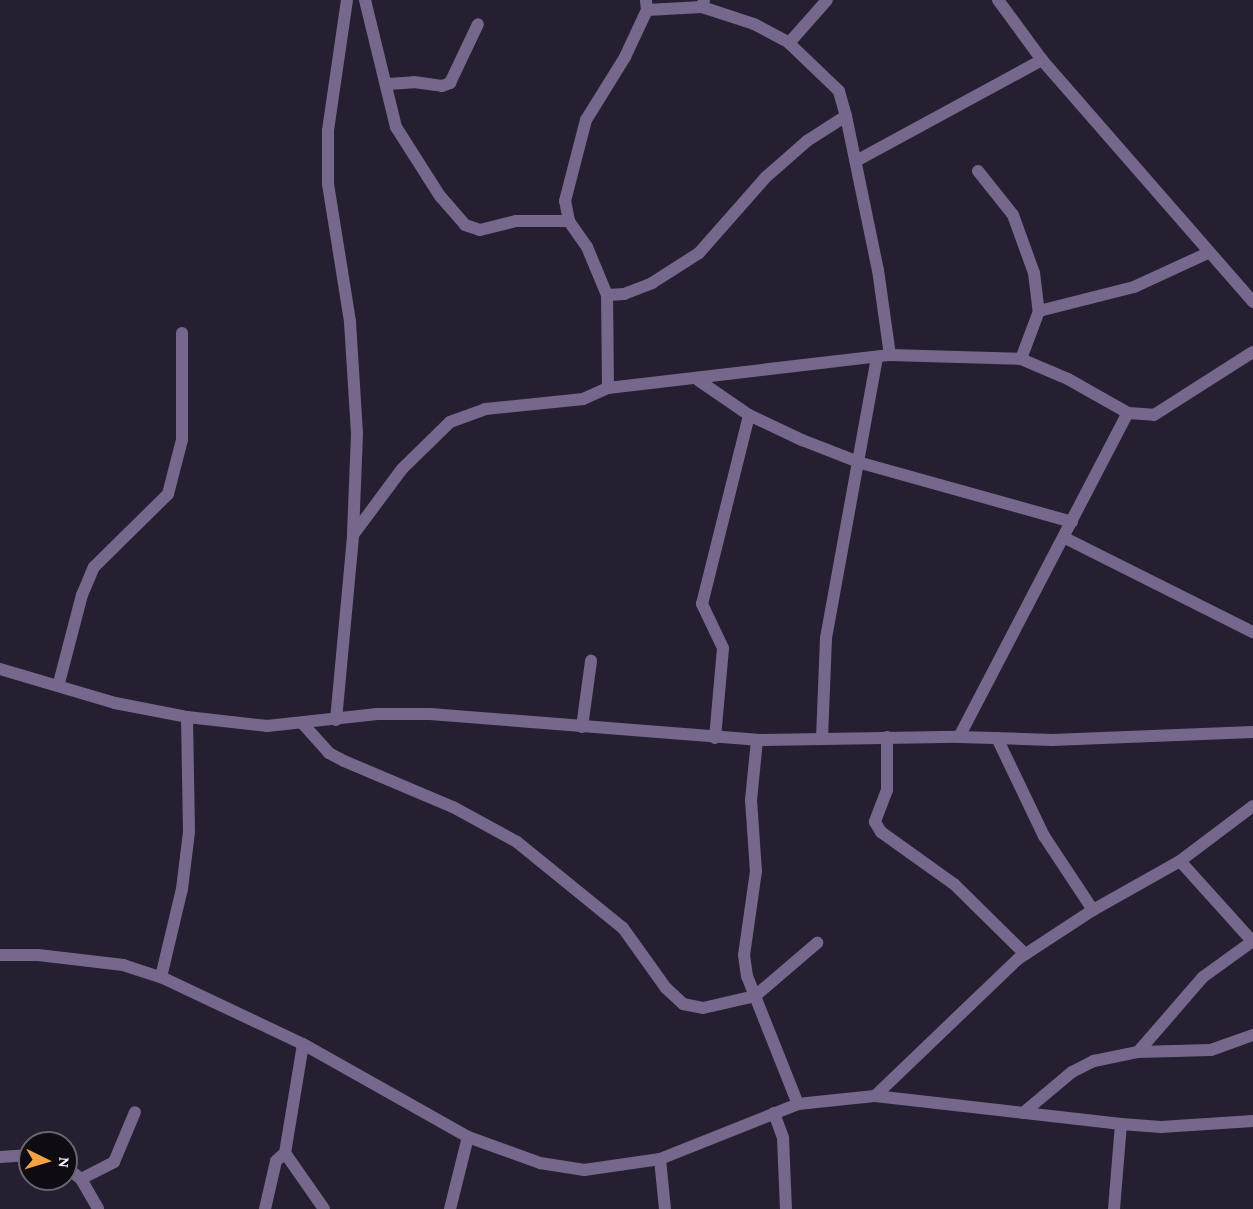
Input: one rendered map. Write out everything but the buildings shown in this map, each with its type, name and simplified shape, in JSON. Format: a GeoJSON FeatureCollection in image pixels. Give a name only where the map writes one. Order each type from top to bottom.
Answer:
{"type":"FeatureCollection","features":[{"type":"Feature","properties":{"kind":"street"},"geometry":{"type":"LineString","coordinates":[[336,720],[354,535],[357,434],[350,322],[328,184],[328,131],[347,0]]}},
{"type":"Feature","properties":{"kind":"street"},"geometry":{"type":"LineString","coordinates":[[365,0],[388,84],[396,127],[440,196],[465,225],[480,230],[516,221],[569,220]]}},
{"type":"Feature","properties":{"kind":"street"},"geometry":{"type":"LineString","coordinates":[[789,43],[827,0]]}},
{"type":"Feature","properties":{"kind":"street"},"geometry":{"type":"LineString","coordinates":[[998,0],[1042,60],[1253,302]]}},
{"type":"Feature","properties":{"kind":"street"},"geometry":{"type":"LineString","coordinates":[[608,388],[607,295],[587,248],[569,220],[565,201],[569,181],[586,120],[625,57],[647,5],[703,3],[753,24],[789,43],[839,91],[856,161],[884,357],[826,638],[822,738]]}},
{"type":"Feature","properties":{"kind":"street"},"geometry":{"type":"LineString","coordinates":[[388,84],[414,82],[442,86],[450,82],[478,24]]}},
{"type":"Feature","properties":{"kind":"street"},"geometry":{"type":"LineString","coordinates":[[856,161],[1042,60]]}},
{"type":"Feature","properties":{"kind":"street"},"geometry":{"type":"LineString","coordinates":[[607,295],[624,294],[652,283],[699,252],[766,177],[807,141],[846,116]]}},
{"type":"Feature","properties":{"kind":"street"},"geometry":{"type":"LineString","coordinates":[[978,171],[1001,197],[1024,240],[1039,293],[1039,311],[1021,359]]}},
{"type":"Feature","properties":{"kind":"street"},"geometry":{"type":"LineString","coordinates":[[1039,311],[1134,287],[1208,253]]}},
{"type":"Feature","properties":{"kind":"street"},"geometry":{"type":"LineString","coordinates":[[59,684],[82,596],[94,567],[162,502],[171,486],[182,440],[182,333]]}},
{"type":"Feature","properties":{"kind":"street"},"geometry":{"type":"LineString","coordinates":[[354,535],[402,469],[450,422],[485,409],[583,399],[608,388],[698,380],[752,370],[884,357],[1021,359],[1068,379],[1128,413],[1154,415],[1253,352]]}},
{"type":"Feature","properties":{"kind":"street"},"geometry":{"type":"LineString","coordinates":[[698,380],[749,415],[861,463],[1072,522]]}},
{"type":"Feature","properties":{"kind":"street"},"geometry":{"type":"LineString","coordinates":[[959,737],[1065,538],[1128,413]]}},
{"type":"Feature","properties":{"kind":"street"},"geometry":{"type":"LineString","coordinates":[[715,738],[723,648],[702,604],[749,415]]}},
{"type":"Feature","properties":{"kind":"street"},"geometry":{"type":"LineString","coordinates":[[1065,538],[1253,632]]}},
{"type":"Feature","properties":{"kind":"street"},"geometry":{"type":"LineString","coordinates":[[582,727],[591,661]]}},
{"type":"Feature","properties":{"kind":"street"},"geometry":{"type":"LineString","coordinates":[[0,669],[59,684],[115,703],[187,717],[267,726],[303,724],[377,714],[430,714],[757,740],[887,737],[1052,740],[1253,732]]}},
{"type":"Feature","properties":{"kind":"street"},"geometry":{"type":"LineString","coordinates":[[160,977],[182,889],[189,832],[187,717]]}},
{"type":"Feature","properties":{"kind":"street"},"geometry":{"type":"LineString","coordinates":[[303,724],[329,753],[453,807],[517,842],[623,928],[666,988],[683,1004],[703,1008],[754,996],[817,943]]}},
{"type":"Feature","properties":{"kind":"street"},"geometry":{"type":"LineString","coordinates":[[887,737],[887,790],[875,822],[881,832],[954,884],[1025,954]]}},
{"type":"Feature","properties":{"kind":"street"},"geometry":{"type":"LineString","coordinates":[[997,738],[1044,836],[1093,910]]}},
{"type":"Feature","properties":{"kind":"street"},"geometry":{"type":"LineString","coordinates":[[757,740],[751,800],[755,882],[744,955],[754,996],[798,1104]]}},
{"type":"Feature","properties":{"kind":"street"},"geometry":{"type":"LineString","coordinates":[[875,1096],[935,1034],[1025,954],[1093,910],[1180,861],[1253,806]]}},
{"type":"Feature","properties":{"kind":"street"},"geometry":{"type":"LineString","coordinates":[[1138,1052],[1203,977],[1251,943],[1180,861]]}},
{"type":"Feature","properties":{"kind":"street"},"geometry":{"type":"LineString","coordinates":[[0,956],[38,955],[123,965],[160,977],[303,1044],[468,1137],[540,1162],[584,1170],[660,1159],[798,1104],[875,1096],[1121,1125],[1161,1127],[1253,1121]]}},
{"type":"Feature","properties":{"kind":"street"},"geometry":{"type":"LineString","coordinates":[[1023,1113],[1072,1072],[1094,1061],[1138,1052],[1211,1050],[1253,1035]]}},
{"type":"Feature","properties":{"kind":"street"},"geometry":{"type":"LineString","coordinates":[[265,1209],[276,1161],[285,1154],[303,1044]]}},
{"type":"Feature","properties":{"kind":"street"},"geometry":{"type":"LineString","coordinates":[[81,1179],[114,1162],[135,1112]]}},
{"type":"Feature","properties":{"kind":"street"},"geometry":{"type":"LineString","coordinates":[[774,1113],[783,1138],[786,1209]]}},
{"type":"Feature","properties":{"kind":"street"},"geometry":{"type":"LineString","coordinates":[[1114,1209],[1121,1125]]}},
{"type":"Feature","properties":{"kind":"street"},"geometry":{"type":"LineString","coordinates":[[450,1209],[468,1137]]}},
{"type":"Feature","properties":{"kind":"street"},"geometry":{"type":"LineString","coordinates":[[285,1154],[324,1209]]}},
{"type":"Feature","properties":{"kind":"street"},"geometry":{"type":"LineString","coordinates":[[0,1157],[18,1156]]}},
{"type":"Feature","properties":{"kind":"street"},"geometry":{"type":"LineString","coordinates":[[660,1159],[665,1209]]}},
{"type":"Feature","properties":{"kind":"street"},"geometry":{"type":"LineString","coordinates":[[78,1177],[98,1209]]}}]}
